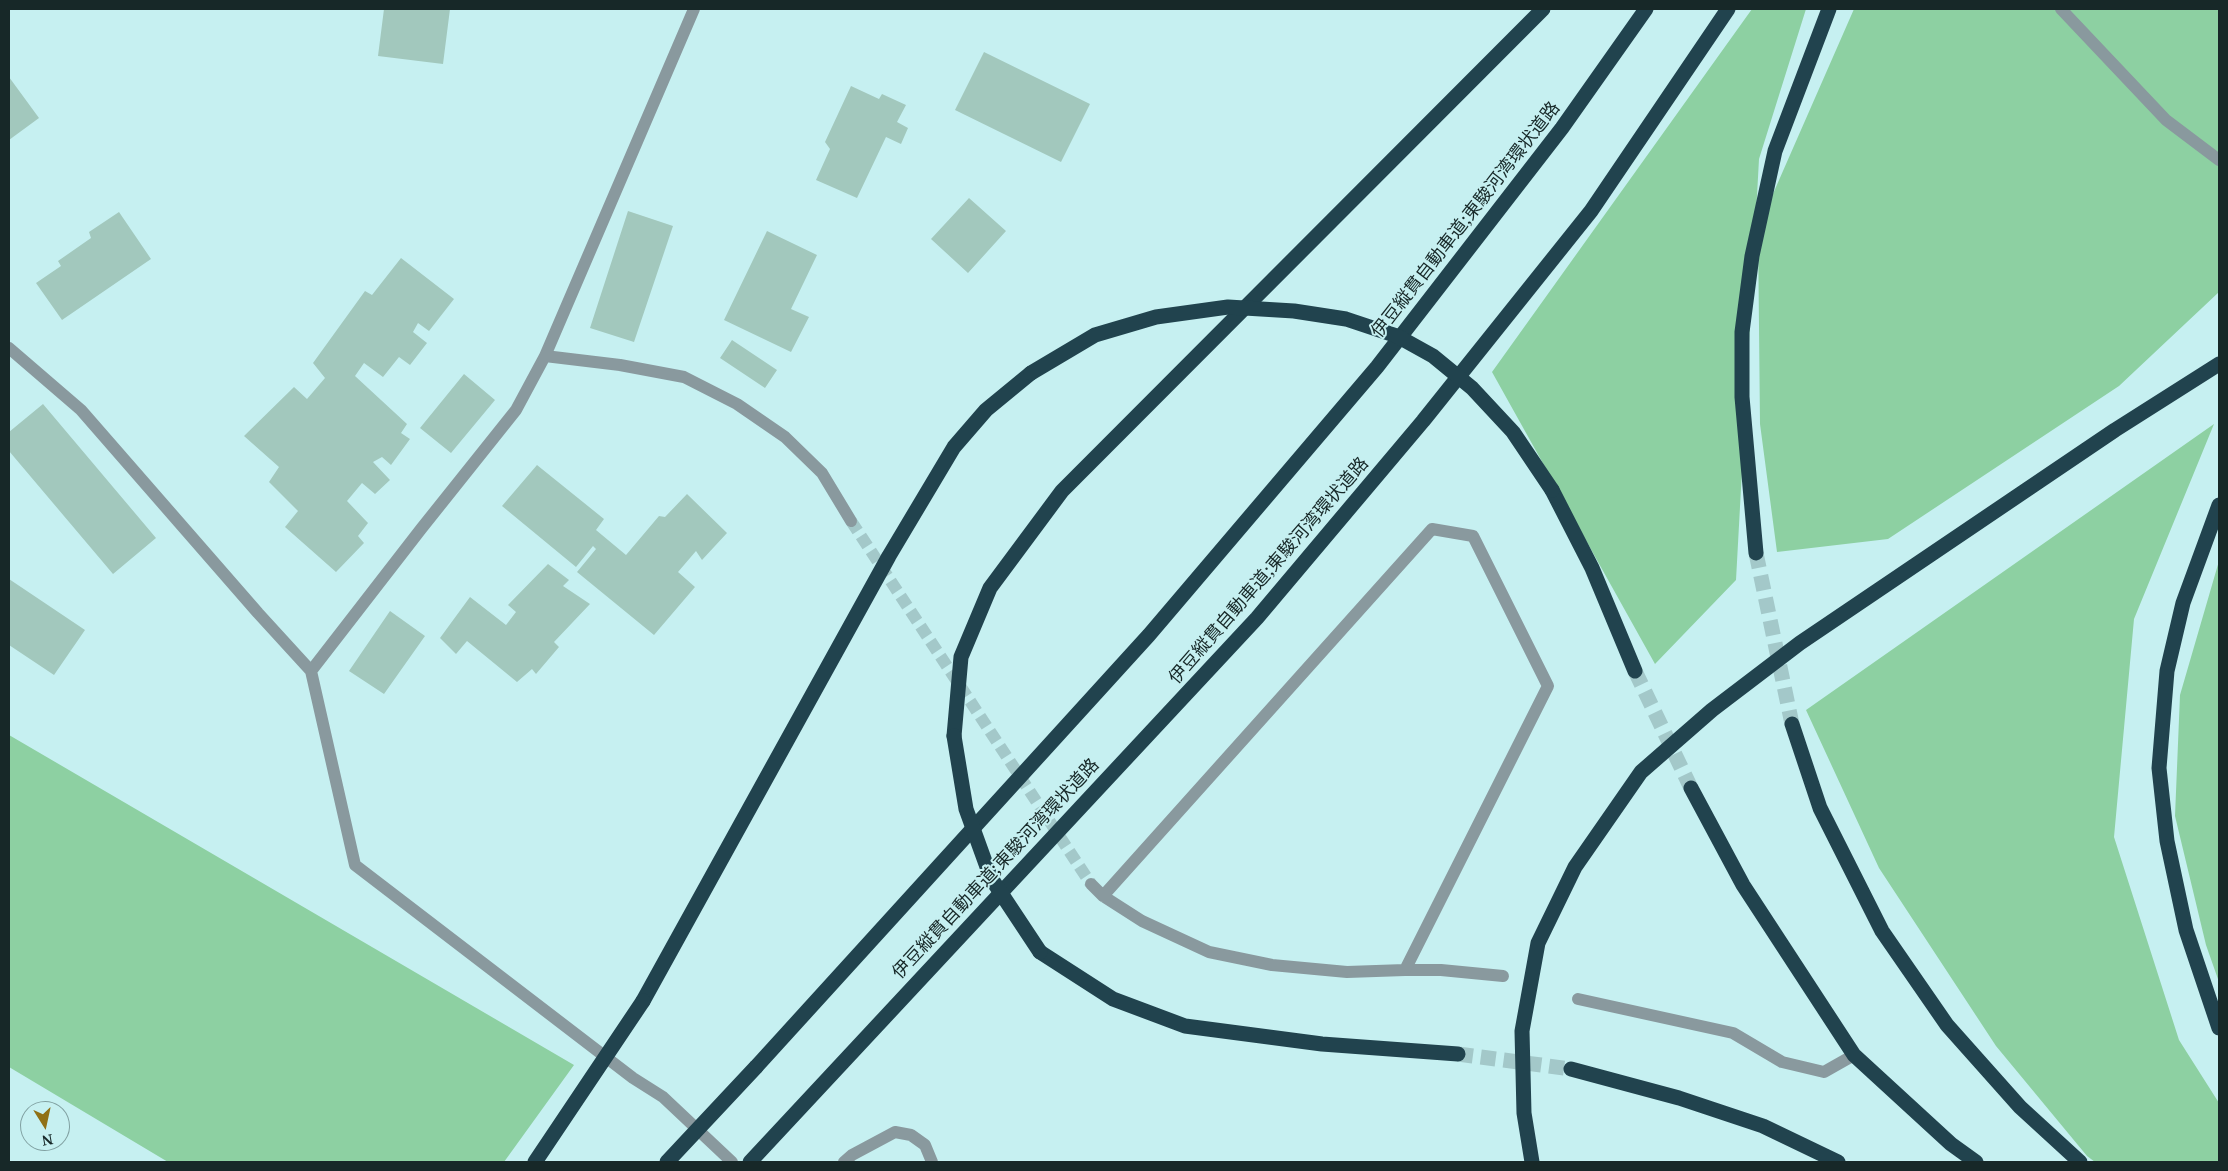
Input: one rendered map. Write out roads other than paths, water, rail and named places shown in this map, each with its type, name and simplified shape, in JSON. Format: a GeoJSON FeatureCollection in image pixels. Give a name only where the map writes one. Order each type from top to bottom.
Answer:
{"type":"FeatureCollection","features":[{"type":"Feature","properties":{"kind":"highway"},"geometry":{"type":"LineString","coordinates":[[1458,1054],[1322,1044],[1185,1026],[1113,1000],[1040,952],[991,878],[966,809],[954,736],[961,656],[990,588],[1062,491],[1543,9]]}},
{"type":"Feature","properties":{"kind":"highway","name":"伊豆縦貫自動車道;東駿河湾環状道路"},"geometry":{"type":"LineString","coordinates":[[667,1162],[756,1067],[1149,635],[1377,367],[1562,128],[1646,9]]}},
{"type":"Feature","properties":{"kind":"highway","name":"伊豆縦貫自動車道;東駿河湾環状道路"},"geometry":{"type":"LineString","coordinates":[[750,1162],[799,1107],[1257,618],[1423,420],[1591,211],[1728,9]]}},
{"type":"Feature","properties":{"kind":"highway"},"geometry":{"type":"LineString","coordinates":[[1756,553],[1742,397],[1742,332],[1752,256],[1775,151],[1829,9]]}},
{"type":"Feature","properties":{"kind":"highway"},"geometry":{"type":"LineString","coordinates":[[536,1162],[643,1001],[889,556],[954,447],[986,410],[1031,374],[1095,335],[1156,317],[1228,307],[1294,311],[1346,319],[1396,336],[1433,356],[1472,388],[1513,432],[1552,490],[1592,568],[1635,671]]}},
{"type":"Feature","properties":{"kind":"highway"},"geometry":{"type":"LineString","coordinates":[[1532,1162],[1524,1113],[1522,1031],[1538,943],[1575,866],[1641,772],[1712,710],[1800,643],[2115,430],[2219,364]]}},
{"type":"Feature","properties":{"kind":"highway"},"geometry":{"type":"LineString","coordinates":[[2219,505],[2183,603],[2167,671],[2159,768],[2167,841],[2186,930],[2219,1028]]}},
{"type":"Feature","properties":{"kind":"highway"},"geometry":{"type":"LineString","coordinates":[[1792,724],[1820,808],[1882,931],[1947,1025],[2020,1107],[2080,1162]]}},
{"type":"Feature","properties":{"kind":"highway"},"geometry":{"type":"LineString","coordinates":[[1692,788],[1743,885],[1854,1055],[1951,1144],[1976,1162]]}},
{"type":"Feature","properties":{"kind":"highway"},"geometry":{"type":"LineString","coordinates":[[1571,1068],[1679,1098],[1763,1126],[1838,1162]]}},
{"type":"Feature","properties":{"kind":"street"},"geometry":{"type":"LineString","coordinates":[[311,671],[516,410],[546,356],[694,9]]}},
{"type":"Feature","properties":{"kind":"street"},"geometry":{"type":"LineString","coordinates":[[2061,9],[2166,120],[2219,160]]}},
{"type":"Feature","properties":{"kind":"street"},"geometry":{"type":"LineString","coordinates":[[9,348],[81,410],[258,614],[311,671],[355,865],[633,1078],[663,1097],[732,1162]]}},
{"type":"Feature","properties":{"kind":"street"},"geometry":{"type":"LineString","coordinates":[[546,356],[620,365],[684,377],[737,404],[785,437],[822,473],[851,521]]}},
{"type":"Feature","properties":{"kind":"street"},"geometry":{"type":"LineString","coordinates":[[1103,896],[1432,529],[1473,536],[1548,686],[1405,970]]}},
{"type":"Feature","properties":{"kind":"street"},"geometry":{"type":"LineString","coordinates":[[1091,884],[1103,896],[1142,921],[1209,952],[1272,965],[1346,972],[1441,970],[1503,976]]}},
{"type":"Feature","properties":{"kind":"street"},"geometry":{"type":"LineString","coordinates":[[1578,999],[1733,1033],[1782,1062],[1824,1072],[1854,1055]]}},
{"type":"Feature","properties":{"kind":"street"},"geometry":{"type":"LineString","coordinates":[[844,1162],[852,1155],[895,1132],[910,1135],[925,1145],[932,1162]]}},
{"type":"Feature","properties":{"kind":"tunnel"},"geometry":{"type":"LineString","coordinates":[[851,521],[1091,884]]}},
{"type":"Feature","properties":{"kind":"tunnel"},"geometry":{"type":"LineString","coordinates":[[1756,553],[1792,724]]}},
{"type":"Feature","properties":{"kind":"tunnel"},"geometry":{"type":"LineString","coordinates":[[1635,671],[1691,788]]}},
{"type":"Feature","properties":{"kind":"tunnel"},"geometry":{"type":"LineString","coordinates":[[1458,1054],[1571,1069]]}}]}
